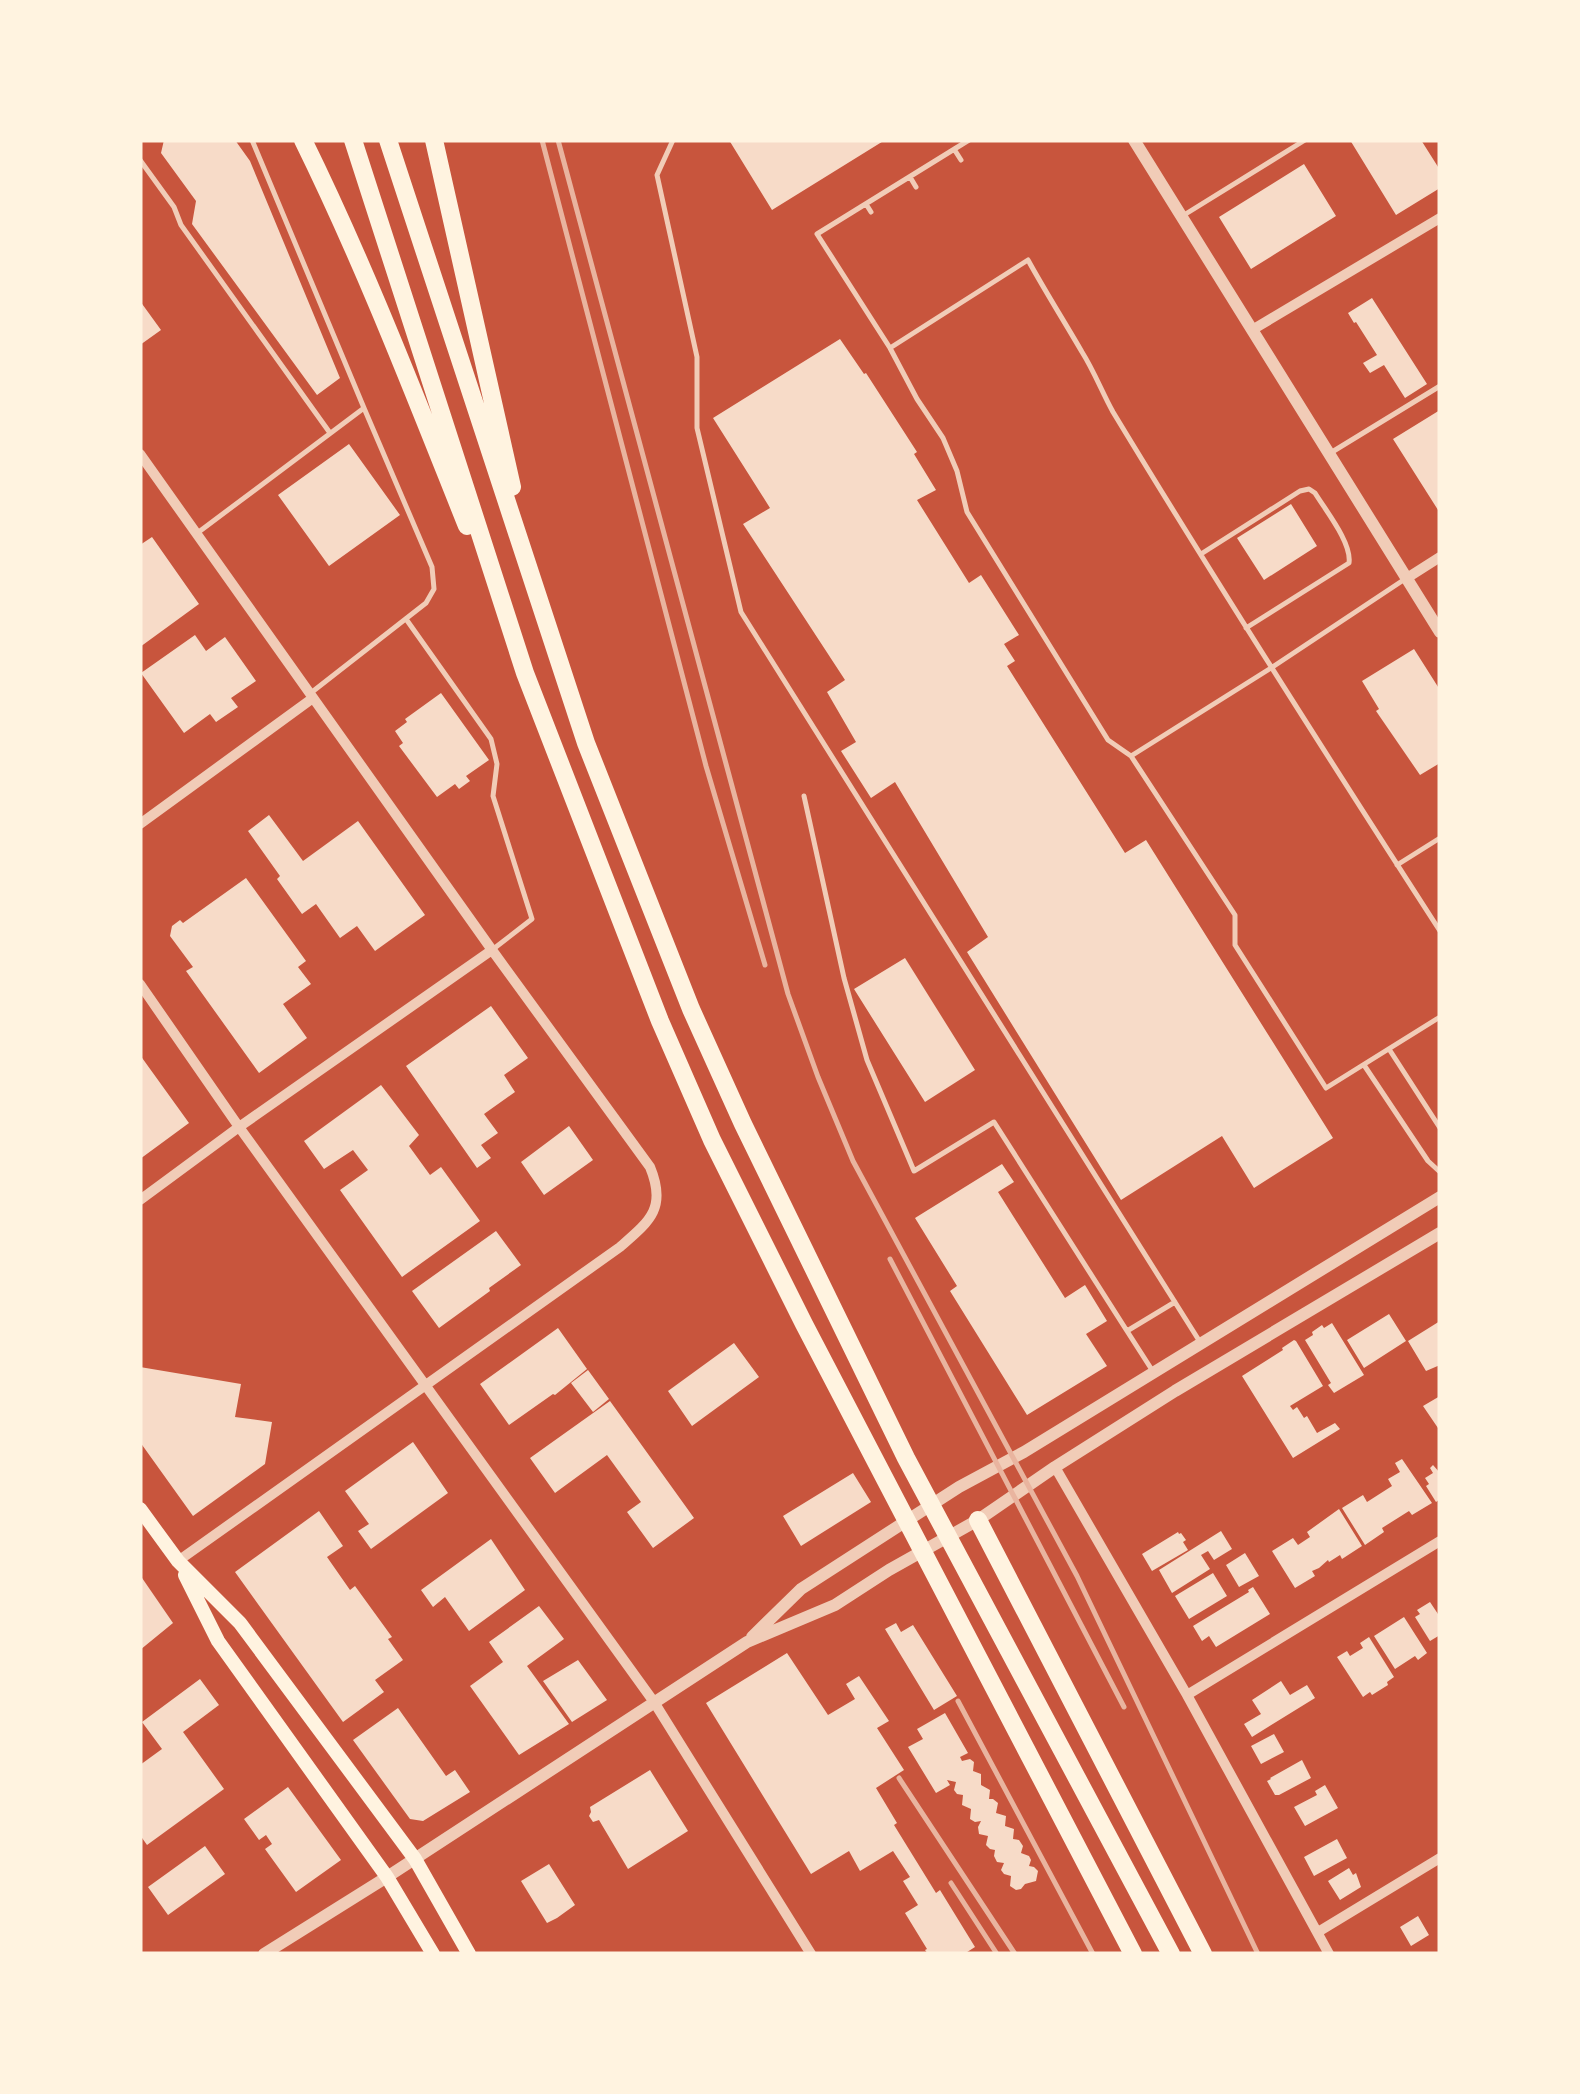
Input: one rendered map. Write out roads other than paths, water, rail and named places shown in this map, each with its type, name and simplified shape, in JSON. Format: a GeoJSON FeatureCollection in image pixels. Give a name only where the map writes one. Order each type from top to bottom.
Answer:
{"type":"FeatureCollection","features":[{"type":"Feature","properties":{"kind":"highway"},"geometry":{"type":"LineString","coordinates":[[303,140],[381,310],[660,1021],[712,1140],[1133,1954]]}},
{"type":"Feature","properties":{"kind":"highway"},"geometry":{"type":"LineString","coordinates":[[353,140],[526,672]]}},
{"type":"Feature","properties":{"kind":"highway"},"geometry":{"type":"LineString","coordinates":[[388,140],[586,743],[691,1009],[906,1458],[1171,1954]]}},
{"type":"Feature","properties":{"kind":"highway"},"geometry":{"type":"LineString","coordinates":[[434,140],[535,590]]}},
{"type":"Feature","properties":{"kind":"highway"},"geometry":{"type":"LineString","coordinates":[[978,1520],[1203,1954]]}},
{"type":"Feature","properties":{"kind":"main road"},"geometry":{"type":"LineString","coordinates":[[140,1509],[178,1561],[240,1623],[414,1859],[469,1954]]}},
{"type":"Feature","properties":{"kind":"main road"},"geometry":{"type":"LineString","coordinates":[[178,1561],[218,1641],[387,1878],[433,1954]]}},
{"type":"Feature","properties":{"kind":"street"},"geometry":{"type":"LineString","coordinates":[[1134,140],[1440,632]]}},
{"type":"Feature","properties":{"kind":"street"},"geometry":{"type":"LineString","coordinates":[[1252,330],[1440,218]]}},
{"type":"Feature","properties":{"kind":"street"},"geometry":{"type":"LineString","coordinates":[[140,454],[650,1167],[658,1184],[657,1208],[620,1247],[178,1561]]}},
{"type":"Feature","properties":{"kind":"street"},"geometry":{"type":"LineString","coordinates":[[1408,578],[1440,557]]}},
{"type":"Feature","properties":{"kind":"street"},"geometry":{"type":"LineString","coordinates":[[140,824],[312,696]]}},
{"type":"Feature","properties":{"kind":"street"},"geometry":{"type":"LineString","coordinates":[[140,1200],[492,950]]}},
{"type":"Feature","properties":{"kind":"street"},"geometry":{"type":"LineString","coordinates":[[140,984],[654,1702],[811,1954]]}},
{"type":"Feature","properties":{"kind":"street"},"geometry":{"type":"LineString","coordinates":[[747,1642],[801,1589],[960,1487],[1024,1452],[1440,1197]]}},
{"type":"Feature","properties":{"kind":"street"},"geometry":{"type":"LineString","coordinates":[[264,1954],[747,1642],[835,1605],[888,1570],[978,1520],[1054,1467],[1257,1341],[1440,1233]]}},
{"type":"Feature","properties":{"kind":"street"},"geometry":{"type":"LineString","coordinates":[[1054,1467],[1187,1695],[1329,1954]]}},
{"type":"Feature","properties":{"kind":"street"},"geometry":{"type":"LineString","coordinates":[[1187,1695],[1440,1540]]}},
{"type":"Feature","properties":{"kind":"street"},"geometry":{"type":"LineString","coordinates":[[1318,1932],[1440,1858]]}},
{"type":"Feature","properties":{"kind":"lane"},"geometry":{"type":"LineString","coordinates":[[252,140],[435,578],[431,598],[312,696]]}},
{"type":"Feature","properties":{"kind":"lane"},"geometry":{"type":"LineString","coordinates":[[674,140],[658,175],[697,356],[698,428],[741,612],[1200,1343]]}},
{"type":"Feature","properties":{"kind":"lane"},"geometry":{"type":"LineString","coordinates":[[968,140],[817,234],[943,438],[957,470],[968,512],[1108,740],[1131,756],[1235,915],[1236,945],[1326,1088],[1440,1017]]}},
{"type":"Feature","properties":{"kind":"lane"},"geometry":{"type":"LineString","coordinates":[[1182,217],[1304,140]]}},
{"type":"Feature","properties":{"kind":"lane"},"geometry":{"type":"LineString","coordinates":[[954,149],[961,160]]}},
{"type":"Feature","properties":{"kind":"lane"},"geometry":{"type":"LineString","coordinates":[[140,160],[174,207],[181,225],[330,434]]}},
{"type":"Feature","properties":{"kind":"lane"},"geometry":{"type":"LineString","coordinates":[[910,176],[916,187]]}},
{"type":"Feature","properties":{"kind":"lane"},"geometry":{"type":"LineString","coordinates":[[866,204],[871,212]]}},
{"type":"Feature","properties":{"kind":"lane"},"geometry":{"type":"LineString","coordinates":[[890,348],[1028,260],[1200,554],[1440,931]]}},
{"type":"Feature","properties":{"kind":"lane"},"geometry":{"type":"LineString","coordinates":[[1330,453],[1440,386]]}},
{"type":"Feature","properties":{"kind":"lane"},"geometry":{"type":"LineString","coordinates":[[196,534],[364,408]]}},
{"type":"Feature","properties":{"kind":"lane"},"geometry":{"type":"LineString","coordinates":[[1200,554],[1300,491],[1309,489],[1315,493],[1350,553],[1349,563],[1246,628]]}},
{"type":"Feature","properties":{"kind":"lane"},"geometry":{"type":"LineString","coordinates":[[1131,756],[1408,578]]}},
{"type":"Feature","properties":{"kind":"lane"},"geometry":{"type":"LineString","coordinates":[[406,620],[495,748],[493,796],[532,919],[492,950]]}},
{"type":"Feature","properties":{"kind":"lane"},"geometry":{"type":"LineString","coordinates":[[804,796],[844,978],[867,1060],[914,1171],[994,1122],[1153,1372]]}},
{"type":"Feature","properties":{"kind":"lane"},"geometry":{"type":"LineString","coordinates":[[1398,865],[1440,838]]}},
{"type":"Feature","properties":{"kind":"lane"},"geometry":{"type":"LineString","coordinates":[[1433,920],[1440,916]]}},
{"type":"Feature","properties":{"kind":"lane"},"geometry":{"type":"LineString","coordinates":[[1389,1050],[1440,1128]]}},
{"type":"Feature","properties":{"kind":"lane"},"geometry":{"type":"LineString","coordinates":[[1364,1065],[1428,1162],[1440,1172]]}},
{"type":"Feature","properties":{"kind":"lane"},"geometry":{"type":"LineString","coordinates":[[1128,1331],[1175,1302]]}},
{"type":"Feature","properties":{"kind":"railway"},"geometry":{"type":"LineString","coordinates":[[542,140],[706,766],[765,965]]}},
{"type":"Feature","properties":{"kind":"railway"},"geometry":{"type":"LineString","coordinates":[[558,140],[788,994],[818,1077],[853,1161],[1077,1576],[1258,1954]]}},
{"type":"Feature","properties":{"kind":"railway"},"geometry":{"type":"LineString","coordinates":[[890,1259],[1124,1707]]}},
{"type":"Feature","properties":{"kind":"railway"},"geometry":{"type":"LineString","coordinates":[[958,1701],[1093,1954]]}},
{"type":"Feature","properties":{"kind":"railway"},"geometry":{"type":"LineString","coordinates":[[899,1778],[1015,1954]]}},
{"type":"Feature","properties":{"kind":"railway"},"geometry":{"type":"LineString","coordinates":[[951,1883],[997,1954]]}}]}
